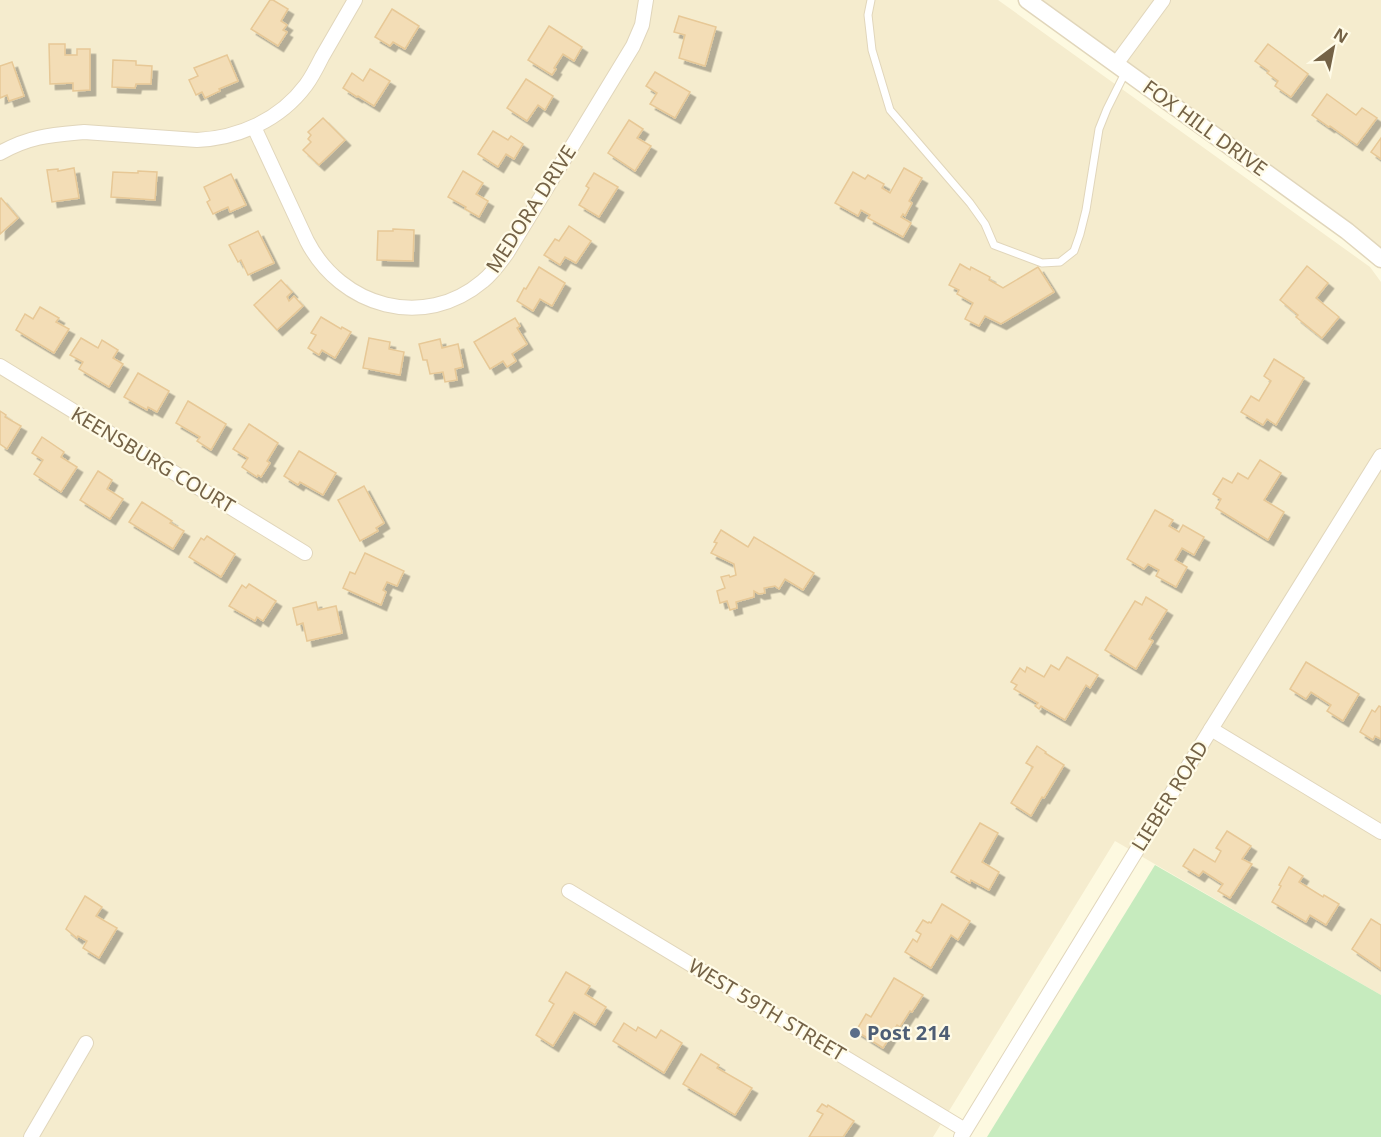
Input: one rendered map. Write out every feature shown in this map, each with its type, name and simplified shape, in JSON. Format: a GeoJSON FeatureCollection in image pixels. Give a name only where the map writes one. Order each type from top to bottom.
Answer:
{"type":"FeatureCollection","features":[{"type":"Feature","properties":{"kind":"street"},"geometry":{"type":"LineString","coordinates":[[0,153],[31,139],[69,132],[203,140],[223,137],[254,127],[285,108],[308,83],[354,0]]}},
{"type":"Feature","properties":{"kind":"street","name":"MEDORA DRIVE"},"geometry":{"type":"LineString","coordinates":[[254,127],[314,255],[328,273],[359,295],[373,301],[411,308],[441,303],[463,294],[482,282],[507,253],[633,46],[642,25],[646,0]]}},
{"type":"Feature","properties":{"kind":"street","name":"FOX HILL DRIVE"},"geometry":{"type":"LineString","coordinates":[[1027,0],[1347,231],[1381,259]]}},
{"type":"Feature","properties":{"kind":"street"},"geometry":{"type":"LineString","coordinates":[[1121,68],[1162,0]]}},
{"type":"Feature","properties":{"kind":"street","name":"KEENSBURG COURT"},"geometry":{"type":"LineString","coordinates":[[0,366],[305,553]]}},
{"type":"Feature","properties":{"kind":"street","name":"LIEBER ROAD"},"geometry":{"type":"LineString","coordinates":[[963,1133],[1381,456]]}},
{"type":"Feature","properties":{"kind":"street"},"geometry":{"type":"LineString","coordinates":[[1211,729],[1381,832]]}},
{"type":"Feature","properties":{"kind":"street","name":"WEST 59TH STREET"},"geometry":{"type":"LineString","coordinates":[[569,891],[963,1133]]}},
{"type":"Feature","properties":{"kind":"street"},"geometry":{"type":"LineString","coordinates":[[31,1137],[86,1043]]}},
{"type":"Feature","properties":{"kind":"lane"},"geometry":{"type":"LineString","coordinates":[[871,0],[868,15],[872,50],[890,110],[969,203],[985,224],[994,245],[1042,263],[1060,262],[1074,251],[1086,210],[1099,129],[1121,68]]}},
{"type":"Feature","properties":{"kind":"shaded area"},"geometry":{"type":"Polygon","coordinates":[[[0,0],[998,0],[1370,267],[1381,282],[1381,995],[1115,841],[933,1137],[0,1137],[0,0]]]}},
{"type":"Feature","properties":{"kind":"shaded area"},"geometry":{"type":"Polygon","coordinates":[[[1030,0],[1381,0],[1381,247],[1030,0]]]}},
{"type":"Feature","properties":{"kind":"green space"},"geometry":{"type":"Polygon","coordinates":[[[1155,865],[1381,995],[1381,1137],[987,1137],[1155,865]]]}},
{"type":"Feature","properties":{"kind":"building"},"geometry":{"type":"Polygon","coordinates":[[[270,0],[288,9],[281,21],[287,25],[283,30],[287,32],[278,46],[251,29],[270,0]]]}},
{"type":"Feature","properties":{"kind":"building"},"geometry":{"type":"Polygon","coordinates":[[[392,9],[419,26],[405,49],[393,42],[390,46],[375,37],[392,9]]]}},
{"type":"Feature","properties":{"kind":"building"},"geometry":{"type":"Polygon","coordinates":[[[679,16],[716,27],[705,66],[679,58],[685,35],[674,32],[679,16]]]}},
{"type":"Feature","properties":{"kind":"building"},"geometry":{"type":"Polygon","coordinates":[[[549,26],[582,47],[574,61],[563,54],[552,75],[528,60],[549,26]]]}},
{"type":"Feature","properties":{"kind":"building"},"geometry":{"type":"Polygon","coordinates":[[[49,44],[65,44],[65,55],[77,55],[77,49],[90,49],[90,90],[73,91],[73,83],[50,84],[49,44]]]}},
{"type":"Feature","properties":{"kind":"building"},"geometry":{"type":"Polygon","coordinates":[[[1268,44],[1308,74],[1291,97],[1275,86],[1278,81],[1255,61],[1268,44]]]}},
{"type":"Feature","properties":{"kind":"building"},"geometry":{"type":"Polygon","coordinates":[[[227,55],[238,81],[205,98],[202,92],[196,95],[189,80],[198,76],[194,68],[227,55]]]}},
{"type":"Feature","properties":{"kind":"building"},"geometry":{"type":"Polygon","coordinates":[[[113,60],[136,61],[136,65],[152,66],[151,84],[136,84],[135,88],[112,87],[113,60]]]}},
{"type":"Feature","properties":{"kind":"building"},"geometry":{"type":"Polygon","coordinates":[[[12,62],[24,96],[9,101],[7,95],[0,98],[0,66],[12,62]]]}},
{"type":"Feature","properties":{"kind":"building"},"geometry":{"type":"Polygon","coordinates":[[[370,69],[390,81],[374,106],[343,88],[352,73],[363,81],[370,69]]]}},
{"type":"Feature","properties":{"kind":"building"},"geometry":{"type":"Polygon","coordinates":[[[655,72],[690,92],[675,118],[650,104],[657,93],[646,86],[655,72]]]}},
{"type":"Feature","properties":{"kind":"building"},"geometry":{"type":"Polygon","coordinates":[[[526,79],[553,96],[545,110],[538,105],[527,121],[507,108],[526,79]]]}},
{"type":"Feature","properties":{"kind":"building"},"geometry":{"type":"Polygon","coordinates":[[[1327,94],[1356,115],[1362,108],[1377,118],[1357,145],[1312,115],[1327,94]]]}},
{"type":"Feature","properties":{"kind":"building"},"geometry":{"type":"Polygon","coordinates":[[[323,118],[345,140],[319,165],[303,150],[311,142],[308,139],[311,135],[308,132],[323,118]]]}},
{"type":"Feature","properties":{"kind":"building"},"geometry":{"type":"Polygon","coordinates":[[[629,120],[643,129],[637,138],[651,146],[635,171],[608,153],[629,120]]]}},
{"type":"Feature","properties":{"kind":"building"},"geometry":{"type":"Polygon","coordinates":[[[493,131],[508,140],[511,136],[523,144],[514,159],[506,154],[498,167],[478,154],[493,131]]]}},
{"type":"Feature","properties":{"kind":"building"},"geometry":{"type":"Polygon","coordinates":[[[1381,138],[1381,159],[1371,152],[1381,138]]]}},
{"type":"Feature","properties":{"kind":"building"},"geometry":{"type":"Polygon","coordinates":[[[74,168],[79,198],[52,202],[47,170],[58,169],[58,171],[74,168]]]}},
{"type":"Feature","properties":{"kind":"building"},"geometry":{"type":"Polygon","coordinates":[[[904,168],[922,178],[909,201],[912,203],[905,216],[903,214],[901,217],[911,223],[903,237],[868,218],[870,215],[861,210],[858,216],[835,203],[853,172],[865,179],[868,175],[884,184],[882,188],[890,193],[904,168]]]}},
{"type":"Feature","properties":{"kind":"building"},"geometry":{"type":"Polygon","coordinates":[[[138,171],[157,172],[155,200],[111,197],[113,172],[138,173],[138,171]]]}},
{"type":"Feature","properties":{"kind":"building"},"geometry":{"type":"Polygon","coordinates":[[[463,171],[483,183],[476,194],[488,201],[479,217],[448,197],[463,171]]]}},
{"type":"Feature","properties":{"kind":"building"},"geometry":{"type":"Polygon","coordinates":[[[594,173],[618,187],[599,217],[579,205],[589,188],[586,186],[594,173]]]}},
{"type":"Feature","properties":{"kind":"building"},"geometry":{"type":"Polygon","coordinates":[[[231,174],[246,205],[230,212],[228,207],[213,214],[207,202],[210,200],[204,187],[231,174]]]}},
{"type":"Feature","properties":{"kind":"building"},"geometry":{"type":"Polygon","coordinates":[[[0,199],[18,218],[0,234],[0,199]]]}},
{"type":"Feature","properties":{"kind":"building"},"geometry":{"type":"Polygon","coordinates":[[[569,226],[591,241],[576,263],[565,257],[560,265],[544,255],[555,239],[559,241],[569,226]]]}},
{"type":"Feature","properties":{"kind":"building"},"geometry":{"type":"Polygon","coordinates":[[[393,229],[414,230],[413,261],[377,260],[378,231],[393,231],[393,229]]]}},
{"type":"Feature","properties":{"kind":"building"},"geometry":{"type":"Polygon","coordinates":[[[258,231],[274,263],[248,275],[241,260],[238,262],[229,245],[258,231]]]}},
{"type":"Feature","properties":{"kind":"building"},"geometry":{"type":"Polygon","coordinates":[[[960,264],[990,277],[989,280],[1003,288],[1038,267],[1054,292],[1001,324],[985,316],[979,326],[965,319],[973,303],[957,294],[959,290],[949,285],[960,264]]]}},
{"type":"Feature","properties":{"kind":"building"},"geometry":{"type":"Polygon","coordinates":[[[1307,266],[1328,283],[1316,298],[1339,317],[1322,338],[1296,317],[1298,315],[1280,300],[1307,266]]]}},
{"type":"Feature","properties":{"kind":"building"},"geometry":{"type":"Polygon","coordinates":[[[539,267],[565,283],[552,306],[540,299],[533,311],[517,301],[539,267]]]}},
{"type":"Feature","properties":{"kind":"building"},"geometry":{"type":"Polygon","coordinates":[[[281,280],[292,292],[287,297],[289,301],[294,296],[303,306],[277,330],[254,305],[281,280]]]}},
{"type":"Feature","properties":{"kind":"building"},"geometry":{"type":"Polygon","coordinates":[[[40,307],[59,318],[56,322],[69,329],[54,353],[16,330],[25,314],[33,319],[40,307]]]}},
{"type":"Feature","properties":{"kind":"building"},"geometry":{"type":"Polygon","coordinates":[[[321,317],[351,332],[335,358],[322,350],[319,355],[308,348],[316,335],[311,333],[321,317]]]}},
{"type":"Feature","properties":{"kind":"building"},"geometry":{"type":"Polygon","coordinates":[[[515,318],[520,326],[517,328],[527,344],[512,354],[516,361],[507,367],[503,361],[490,369],[474,342],[515,318]]]}},
{"type":"Feature","properties":{"kind":"building"},"geometry":{"type":"Polygon","coordinates":[[[81,338],[98,348],[102,340],[118,350],[113,358],[123,364],[109,387],[79,369],[83,362],[70,355],[81,338]]]}},
{"type":"Feature","properties":{"kind":"building"},"geometry":{"type":"Polygon","coordinates":[[[369,338],[390,342],[389,349],[404,352],[400,375],[363,368],[369,338]]]}},
{"type":"Feature","properties":{"kind":"building"},"geometry":{"type":"Polygon","coordinates":[[[440,339],[442,348],[458,344],[463,367],[455,369],[457,380],[445,382],[443,372],[430,374],[427,360],[423,360],[419,344],[440,339]]]}},
{"type":"Feature","properties":{"kind":"building"},"geometry":{"type":"Polygon","coordinates":[[[1274,359],[1304,378],[1276,425],[1267,419],[1263,425],[1241,412],[1251,396],[1259,401],[1271,381],[1264,376],[1274,359]]]}},
{"type":"Feature","properties":{"kind":"building"},"geometry":{"type":"Polygon","coordinates":[[[138,373],[169,391],[157,412],[148,407],[147,410],[124,397],[138,373]]]}},
{"type":"Feature","properties":{"kind":"building"},"geometry":{"type":"Polygon","coordinates":[[[188,401],[226,424],[211,450],[197,441],[200,437],[176,423],[188,401]]]}},
{"type":"Feature","properties":{"kind":"building"},"geometry":{"type":"Polygon","coordinates":[[[0,411],[6,415],[5,417],[21,426],[7,449],[0,444],[0,411]]]}},
{"type":"Feature","properties":{"kind":"building"},"geometry":{"type":"Polygon","coordinates":[[[249,424],[278,443],[261,477],[258,475],[257,477],[242,467],[248,458],[233,449],[249,424]]]}},
{"type":"Feature","properties":{"kind":"building"},"geometry":{"type":"Polygon","coordinates":[[[42,437],[64,452],[61,457],[77,467],[61,492],[34,474],[43,460],[32,453],[42,437]]]}},
{"type":"Feature","properties":{"kind":"building"},"geometry":{"type":"Polygon","coordinates":[[[299,451],[336,473],[323,495],[300,482],[298,485],[284,476],[299,451]]]}},
{"type":"Feature","properties":{"kind":"building"},"geometry":{"type":"Polygon","coordinates":[[[1260,460],[1281,473],[1264,500],[1284,512],[1268,540],[1216,508],[1221,499],[1213,494],[1223,478],[1232,483],[1238,473],[1248,479],[1260,460]]]}},
{"type":"Feature","properties":{"kind":"building"},"geometry":{"type":"Polygon","coordinates":[[[98,471],[112,480],[107,489],[123,499],[110,519],[80,500],[98,471]]]}},
{"type":"Feature","properties":{"kind":"building"},"geometry":{"type":"Polygon","coordinates":[[[364,486],[384,523],[376,528],[378,531],[360,541],[338,500],[364,486]]]}},
{"type":"Feature","properties":{"kind":"building"},"geometry":{"type":"Polygon","coordinates":[[[142,502],[184,531],[173,549],[129,522],[142,502]]]}},
{"type":"Feature","properties":{"kind":"building"},"geometry":{"type":"Polygon","coordinates":[[[1155,510],[1173,520],[1169,526],[1179,532],[1183,525],[1204,537],[1194,555],[1182,548],[1175,560],[1187,567],[1176,587],[1156,576],[1159,570],[1148,564],[1144,569],[1127,559],[1155,510]]]}},
{"type":"Feature","properties":{"kind":"building"},"geometry":{"type":"Polygon","coordinates":[[[721,530],[748,547],[754,537],[814,573],[803,590],[785,579],[779,589],[775,586],[764,588],[765,593],[759,594],[754,591],[754,597],[736,602],[737,608],[730,610],[727,601],[720,603],[717,591],[725,588],[721,577],[736,575],[734,564],[711,553],[721,530]]]}},
{"type":"Feature","properties":{"kind":"building"},"geometry":{"type":"Polygon","coordinates":[[[207,536],[235,554],[221,577],[189,557],[201,538],[204,540],[207,536]]]}},
{"type":"Feature","properties":{"kind":"building"},"geometry":{"type":"Polygon","coordinates":[[[365,553],[404,571],[397,586],[387,582],[383,590],[386,592],[381,605],[343,588],[350,572],[355,574],[365,553]]]}},
{"type":"Feature","properties":{"kind":"building"},"geometry":{"type":"Polygon","coordinates":[[[249,584],[276,601],[263,621],[257,617],[255,621],[229,606],[242,585],[246,588],[249,584]]]}},
{"type":"Feature","properties":{"kind":"building"},"geometry":{"type":"Polygon","coordinates":[[[1146,597],[1167,610],[1149,639],[1153,641],[1136,669],[1105,650],[1135,601],[1142,605],[1146,597]]]}},
{"type":"Feature","properties":{"kind":"building"},"geometry":{"type":"Polygon","coordinates":[[[316,602],[318,610],[336,606],[342,633],[307,641],[303,623],[297,625],[293,608],[316,602]]]}},
{"type":"Feature","properties":{"kind":"building"},"geometry":{"type":"Polygon","coordinates":[[[1067,657],[1098,675],[1090,688],[1086,685],[1065,720],[1041,706],[1039,709],[1035,706],[1038,703],[1014,689],[1017,685],[1011,682],[1020,668],[1025,672],[1027,667],[1044,677],[1051,665],[1059,670],[1067,657]]]}},
{"type":"Feature","properties":{"kind":"building"},"geometry":{"type":"Polygon","coordinates":[[[1306,662],[1359,694],[1343,721],[1327,711],[1331,705],[1311,692],[1306,699],[1290,689],[1306,662]]]}},
{"type":"Feature","properties":{"kind":"building"},"geometry":{"type":"Polygon","coordinates":[[[1379,706],[1381,707],[1381,739],[1375,736],[1373,740],[1360,732],[1372,710],[1375,712],[1379,706]]]}},
{"type":"Feature","properties":{"kind":"building"},"geometry":{"type":"Polygon","coordinates":[[[1037,746],[1064,765],[1031,816],[1011,803],[1033,767],[1026,763],[1037,746]]]}},
{"type":"Feature","properties":{"kind":"building"},"geometry":{"type":"Polygon","coordinates":[[[980,823],[998,833],[982,862],[999,872],[989,890],[971,880],[970,883],[951,872],[980,823]]]}},
{"type":"Feature","properties":{"kind":"building"},"geometry":{"type":"Polygon","coordinates":[[[1227,831],[1251,846],[1242,859],[1252,864],[1230,898],[1218,891],[1223,884],[1203,871],[1199,876],[1183,866],[1194,849],[1215,862],[1221,851],[1216,848],[1227,831]]]}},
{"type":"Feature","properties":{"kind":"building"},"geometry":{"type":"Polygon","coordinates":[[[1289,867],[1303,876],[1299,882],[1339,904],[1326,925],[1310,915],[1306,922],[1272,902],[1289,867]]]}},
{"type":"Feature","properties":{"kind":"building"},"geometry":{"type":"Polygon","coordinates":[[[85,896],[102,907],[96,916],[117,928],[99,958],[83,948],[87,941],[78,936],[77,938],[66,929],[85,896]]]}},
{"type":"Feature","properties":{"kind":"building"},"geometry":{"type":"Polygon","coordinates":[[[942,904],[970,921],[958,940],[951,935],[931,968],[905,952],[913,939],[917,942],[921,934],[916,931],[923,920],[931,923],[942,904]]]}},
{"type":"Feature","properties":{"kind":"building"},"geometry":{"type":"Polygon","coordinates":[[[1371,919],[1381,925],[1381,969],[1352,949],[1371,919]]]}},
{"type":"Feature","properties":{"kind":"building"},"geometry":{"type":"Polygon","coordinates":[[[566,972],[590,986],[585,994],[606,1007],[595,1025],[574,1012],[553,1046],[536,1035],[554,1004],[549,1001],[566,972]]]}},
{"type":"Feature","properties":{"kind":"building"},"geometry":{"type":"Polygon","coordinates":[[[894,978],[923,995],[900,1027],[897,1025],[883,1048],[856,1031],[866,1014],[871,1017],[894,978]]]}},
{"type":"Feature","properties":{"kind":"building"},"geometry":{"type":"Polygon","coordinates":[[[624,1023],[636,1031],[638,1027],[656,1038],[661,1030],[682,1043],[664,1073],[613,1041],[624,1023]]]}},
{"type":"Feature","properties":{"kind":"building"},"geometry":{"type":"Polygon","coordinates":[[[701,1054],[719,1065],[717,1068],[752,1088],[735,1115],[683,1084],[701,1054]]]}},
{"type":"Feature","properties":{"kind":"building"},"geometry":{"type":"Polygon","coordinates":[[[822,1104],[827,1107],[828,1105],[854,1121],[843,1137],[809,1137],[823,1114],[817,1111],[822,1104]]]}},
{"type":"Feature","properties":{"kind":"place","name":"Post 214"},"geometry":{"type":"Point","coordinates":[855,1033]}}]}
